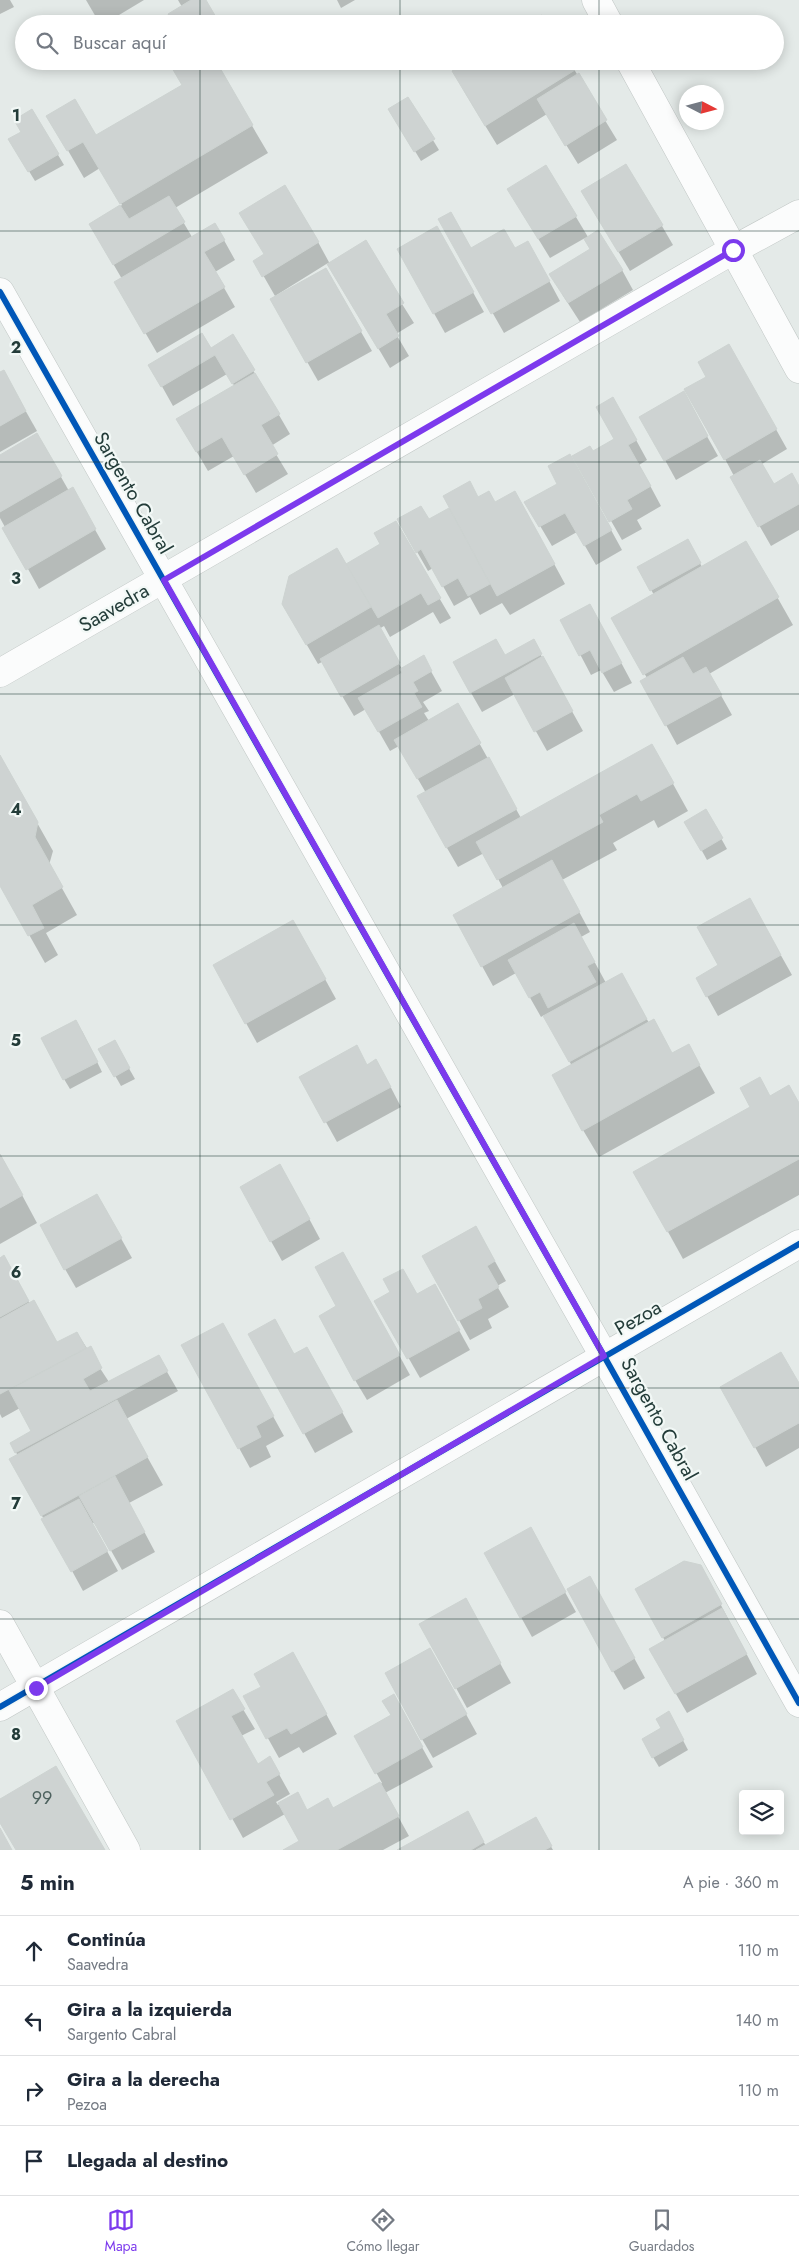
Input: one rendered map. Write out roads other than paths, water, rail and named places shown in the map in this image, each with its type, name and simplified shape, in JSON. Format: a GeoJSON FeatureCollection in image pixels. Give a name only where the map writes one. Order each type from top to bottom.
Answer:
{"type":"FeatureCollection","features":[{"type":"Feature","properties":{"kind":"street"},"geometry":{"type":"LineString","coordinates":[[596,0],[604,15]]}},
{"type":"Feature","properties":{"kind":"street"},"geometry":{"type":"LineString","coordinates":[[635,70],[799,369]]}},
{"type":"Feature","properties":{"kind":"street","name":"Saavedra"},"geometry":{"type":"LineString","coordinates":[[0,673],[733,250],[799,214]]}},
{"type":"Feature","properties":{"kind":"street","name":"Sargento Cabral"},"geometry":{"type":"LineString","coordinates":[[0,292],[799,1703]]}},
{"type":"Feature","properties":{"kind":"street","name":"Pezoa"},"geometry":{"type":"LineString","coordinates":[[0,1707],[36,1688],[799,1244]]}},
{"type":"Feature","properties":{"kind":"street"},"geometry":{"type":"LineString","coordinates":[[0,1624],[126,1850]]}}]}
